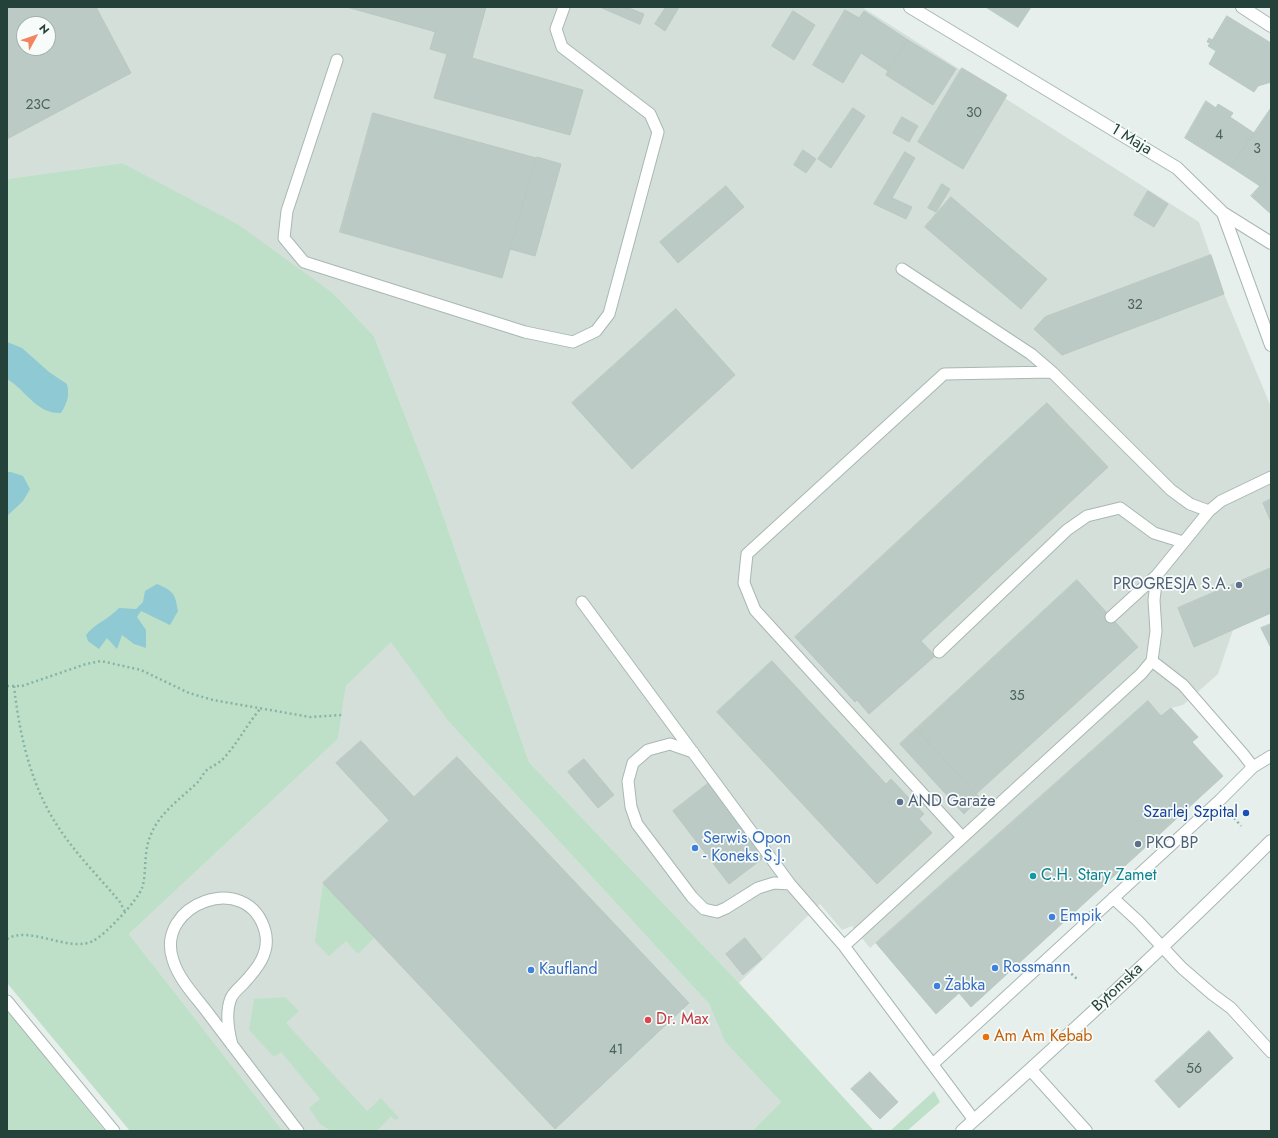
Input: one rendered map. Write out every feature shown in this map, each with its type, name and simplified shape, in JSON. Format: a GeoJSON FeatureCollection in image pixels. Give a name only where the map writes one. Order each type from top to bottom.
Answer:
{"type":"FeatureCollection","features":[{"type":"Feature","properties":{"kind":"street","name":"1 Maja"},"geometry":{"type":"LineString","coordinates":[[910,7],[1177,168],[1223,213],[1271,345]]}},
{"type":"Feature","properties":{"kind":"street"},"geometry":{"type":"LineString","coordinates":[[1242,7],[1271,26]]}},
{"type":"Feature","properties":{"kind":"street"},"geometry":{"type":"LineString","coordinates":[[1223,213],[1271,243]]}},
{"type":"Feature","properties":{"kind":"street","name":"Bytomska"},"geometry":{"type":"LineString","coordinates":[[962,1131],[1031,1070],[1271,841]]}},
{"type":"Feature","properties":{"kind":"street"},"geometry":{"type":"LineString","coordinates":[[1031,1070],[1086,1131]]}},
{"type":"Feature","properties":{"kind":"lane"},"geometry":{"type":"LineString","coordinates":[[337,60],[287,211],[284,238],[304,262],[525,332],[573,342],[596,331],[609,314],[658,132],[650,114],[562,47],[556,29],[564,7]]}},
{"type":"Feature","properties":{"kind":"lane"},"geometry":{"type":"LineString","coordinates":[[902,269],[1031,354],[1052,372],[1172,490],[1190,504],[1209,511]]}},
{"type":"Feature","properties":{"kind":"lane"},"geometry":{"type":"LineString","coordinates":[[962,837],[755,610],[744,583],[747,554],[944,374],[1052,372]]}},
{"type":"Feature","properties":{"kind":"lane"},"geometry":{"type":"LineString","coordinates":[[1111,616],[1157,575],[1209,511],[1221,501],[1271,477]]}},
{"type":"Feature","properties":{"kind":"lane"},"geometry":{"type":"LineString","coordinates":[[939,652],[1067,530],[1087,516],[1120,508],[1154,532],[1183,542]]}},
{"type":"Feature","properties":{"kind":"lane"},"geometry":{"type":"LineString","coordinates":[[844,946],[1141,674],[1152,661],[1156,631],[1154,600],[1157,575]]}},
{"type":"Feature","properties":{"kind":"lane"},"geometry":{"type":"LineString","coordinates":[[582,602],[790,884],[844,946],[934,1063],[974,1120]]}},
{"type":"Feature","properties":{"kind":"lane"},"geometry":{"type":"LineString","coordinates":[[1152,661],[1183,685],[1244,754],[1252,767]]}},
{"type":"Feature","properties":{"kind":"lane"},"geometry":{"type":"LineString","coordinates":[[693,752],[670,744],[648,750],[633,763],[628,781],[631,807],[637,824],[692,896],[704,908],[717,912],[763,886],[774,883],[790,884]]}},
{"type":"Feature","properties":{"kind":"lane"},"geometry":{"type":"LineString","coordinates":[[934,1063],[1220,800],[1252,767],[1271,756]]}},
{"type":"Feature","properties":{"kind":"lane"},"geometry":{"type":"LineString","coordinates":[[232,1045],[228,1028],[228,1008],[232,997],[261,963],[266,947],[265,932],[258,916],[248,906],[234,899],[219,897],[203,901],[191,909],[176,924],[170,943],[173,960],[180,975],[232,1045],[298,1131]]}},
{"type":"Feature","properties":{"kind":"lane"},"geometry":{"type":"LineString","coordinates":[[1113,898],[1138,921],[1182,968],[1231,1008],[1271,1052]]}},
{"type":"Feature","properties":{"kind":"lane"},"geometry":{"type":"LineString","coordinates":[[7,1001],[114,1131]]}},
{"type":"Feature","properties":{"kind":"path"},"geometry":{"type":"LineString","coordinates":[[7,686],[39,681],[86,664],[101,661],[111,662],[140,670],[189,693],[213,700],[310,717],[342,715]]}},
{"type":"Feature","properties":{"kind":"path"},"geometry":{"type":"LineString","coordinates":[[14,686],[19,727],[43,800],[55,822],[120,902],[125,912]]}},
{"type":"Feature","properties":{"kind":"path"},"geometry":{"type":"LineString","coordinates":[[7,939],[11,937],[24,936],[79,944],[93,941],[125,912],[142,888],[145,855],[150,837],[157,823],[165,812],[198,782],[207,770],[222,759],[261,708]]}},
{"type":"Feature","properties":{"kind":"shaded area"},"geometry":{"type":"Polygon","coordinates":[[[7,7],[862,7],[1199,222],[1224,294],[1271,407],[1271,613],[1233,630],[1218,674],[1183,705],[1171,708],[1161,716],[1148,702],[870,948],[852,926],[842,930],[820,904],[739,983],[529,762],[436,495],[374,336],[334,294],[122,163],[7,179],[7,7]]]}},
{"type":"Feature","properties":{"kind":"shaded area"},"geometry":{"type":"Polygon","coordinates":[[[391,641],[448,721],[709,1004],[725,1042],[781,1102],[752,1131],[283,1131],[129,934],[338,739],[346,686],[391,641]]]}},
{"type":"Feature","properties":{"kind":"green space"},"geometry":{"type":"Polygon","coordinates":[[[122,163],[239,225],[334,294],[374,336],[436,495],[529,762],[739,983],[874,1131],[752,1131],[781,1102],[725,1042],[709,1004],[448,721],[391,642],[346,686],[338,739],[129,934],[283,1131],[130,1131],[7,983],[7,179],[122,163]]]}},
{"type":"Feature","properties":{"kind":"green space"},"geometry":{"type":"Polygon","coordinates":[[[323,883],[374,938],[358,954],[346,941],[329,956],[315,942],[323,883]]]}},
{"type":"Feature","properties":{"kind":"green space"},"geometry":{"type":"Polygon","coordinates":[[[285,997],[299,1011],[286,1023],[367,1111],[381,1098],[399,1118],[395,1120],[391,1116],[377,1131],[331,1131],[320,1124],[309,1108],[320,1099],[281,1052],[274,1057],[249,1030],[254,999],[285,997]]]}},
{"type":"Feature","properties":{"kind":"green space"},"geometry":{"type":"Polygon","coordinates":[[[7,1010],[105,1131],[7,1131],[7,1010]]]}},
{"type":"Feature","properties":{"kind":"green space"},"geometry":{"type":"Polygon","coordinates":[[[934,1091],[940,1102],[907,1131],[890,1131],[934,1091]]]}},
{"type":"Feature","properties":{"kind":"water"},"geometry":{"type":"Polygon","coordinates":[[[7,342],[22,348],[49,372],[67,384],[67,399],[61,413],[45,410],[38,406],[7,379],[7,342]]]}},
{"type":"Feature","properties":{"kind":"water"},"geometry":{"type":"Polygon","coordinates":[[[7,472],[23,476],[30,489],[23,501],[7,516],[7,472]]]}},
{"type":"Feature","properties":{"kind":"water"},"geometry":{"type":"Polygon","coordinates":[[[157,584],[173,594],[178,611],[170,625],[141,611],[137,617],[146,630],[146,648],[134,644],[122,635],[117,649],[107,638],[99,649],[88,641],[86,635],[93,627],[119,608],[136,609],[143,602],[145,591],[157,584]]]}},
{"type":"Feature","properties":{"kind":"building"},"geometry":{"type":"Polygon","coordinates":[[[7,7],[96,7],[131,73],[7,139],[7,7]]]}},
{"type":"Feature","properties":{"kind":"building"},"geometry":{"type":"Polygon","coordinates":[[[347,7],[486,7],[472,58],[583,90],[570,135],[434,98],[447,54],[430,49],[435,32],[347,7]]]}},
{"type":"Feature","properties":{"kind":"building"},"geometry":{"type":"Polygon","coordinates":[[[600,7],[626,7],[644,14],[640,24],[600,7]]]}},
{"type":"Feature","properties":{"kind":"building"},"geometry":{"type":"Polygon","coordinates":[[[666,7],[679,7],[665,31],[655,24],[666,7]]]}},
{"type":"Feature","properties":{"kind":"building"},"geometry":{"type":"Polygon","coordinates":[[[986,7],[1031,7],[1018,27],[986,7]]]}},
{"type":"Feature","properties":{"kind":"building"},"geometry":{"type":"Polygon","coordinates":[[[845,10],[859,18],[864,11],[908,40],[888,71],[861,53],[843,83],[813,65],[845,10]]]}},
{"type":"Feature","properties":{"kind":"building"},"geometry":{"type":"Polygon","coordinates":[[[793,11],[815,25],[794,60],[772,46],[793,11]]]}},
{"type":"Feature","properties":{"kind":"building"},"geometry":{"type":"Polygon","coordinates":[[[1227,16],[1271,43],[1271,82],[1258,86],[1254,92],[1209,64],[1216,51],[1208,46],[1210,43],[1207,42],[1209,38],[1212,40],[1227,16]]]}},
{"type":"Feature","properties":{"kind":"building"},"geometry":{"type":"Polygon","coordinates":[[[908,40],[956,69],[933,105],[886,75],[908,40]]]}},
{"type":"Feature","properties":{"kind":"building"},"geometry":{"type":"Polygon","coordinates":[[[962,68],[1007,95],[963,169],[918,142],[962,68]]]}},
{"type":"Feature","properties":{"kind":"building"},"geometry":{"type":"Polygon","coordinates":[[[1206,101],[1216,108],[1218,104],[1233,113],[1230,117],[1254,133],[1231,167],[1185,138],[1206,101]]]}},
{"type":"Feature","properties":{"kind":"building"},"geometry":{"type":"Polygon","coordinates":[[[853,108],[865,116],[831,168],[818,159],[853,108]]]}},
{"type":"Feature","properties":{"kind":"building"},"geometry":{"type":"Polygon","coordinates":[[[1271,108],[1271,174],[1260,186],[1231,167],[1271,108]]]}},
{"type":"Feature","properties":{"kind":"building"},"geometry":{"type":"Polygon","coordinates":[[[373,113],[536,158],[502,278],[340,232],[373,113]]]}},
{"type":"Feature","properties":{"kind":"building"},"geometry":{"type":"Polygon","coordinates":[[[902,117],[918,126],[909,142],[893,133],[902,117]]]}},
{"type":"Feature","properties":{"kind":"building"},"geometry":{"type":"Polygon","coordinates":[[[803,150],[816,159],[806,173],[794,165],[803,150]]]}},
{"type":"Feature","properties":{"kind":"building"},"geometry":{"type":"Polygon","coordinates":[[[905,152],[915,158],[892,198],[912,207],[906,219],[874,204],[905,152]]]}},
{"type":"Feature","properties":{"kind":"building"},"geometry":{"type":"Polygon","coordinates":[[[537,157],[561,164],[535,256],[510,249],[537,157]]]}},
{"type":"Feature","properties":{"kind":"building"},"geometry":{"type":"Polygon","coordinates":[[[1271,174],[1271,214],[1251,196],[1271,174]]]}},
{"type":"Feature","properties":{"kind":"building"},"geometry":{"type":"Polygon","coordinates":[[[942,184],[950,189],[936,212],[928,208],[942,184]]]}},
{"type":"Feature","properties":{"kind":"building"},"geometry":{"type":"Polygon","coordinates":[[[726,186],[744,207],[678,263],[660,242],[726,186]]]}},
{"type":"Feature","properties":{"kind":"building"},"geometry":{"type":"Polygon","coordinates":[[[1148,191],[1168,204],[1154,227],[1134,215],[1148,191]]]}},
{"type":"Feature","properties":{"kind":"building"},"geometry":{"type":"Polygon","coordinates":[[[951,197],[1047,279],[1021,309],[925,227],[951,197]]]}},
{"type":"Feature","properties":{"kind":"building"},"geometry":{"type":"Polygon","coordinates":[[[1211,255],[1224,294],[1062,355],[1034,329],[1045,317],[1211,255]]]}},
{"type":"Feature","properties":{"kind":"building"},"geometry":{"type":"Polygon","coordinates":[[[676,309],[735,375],[632,469],[572,403],[676,309]]]}},
{"type":"Feature","properties":{"kind":"building"},"geometry":{"type":"Polygon","coordinates":[[[1047,403],[1108,467],[921,641],[935,656],[869,714],[857,700],[855,702],[795,637],[1047,403]]]}},
{"type":"Feature","properties":{"kind":"building"},"geometry":{"type":"Polygon","coordinates":[[[1271,499],[1271,522],[1263,503],[1271,499]]]}},
{"type":"Feature","properties":{"kind":"building"},"geometry":{"type":"Polygon","coordinates":[[[1271,568],[1271,613],[1194,647],[1178,608],[1271,568]]]}},
{"type":"Feature","properties":{"kind":"building"},"geometry":{"type":"Polygon","coordinates":[[[1077,580],[1138,647],[976,794],[916,729],[1077,580]]]}},
{"type":"Feature","properties":{"kind":"building"},"geometry":{"type":"Polygon","coordinates":[[[1271,624],[1271,648],[1261,628],[1271,624]]]}},
{"type":"Feature","properties":{"kind":"building"},"geometry":{"type":"Polygon","coordinates":[[[772,661],[886,784],[891,779],[924,814],[919,819],[932,833],[877,884],[717,712],[772,661]]]}},
{"type":"Feature","properties":{"kind":"building","name":"C.H. Stary Zamet"},"geometry":{"type":"Polygon","coordinates":[[[1148,701],[1161,716],[1171,708],[1198,737],[1192,742],[1223,776],[971,1007],[959,993],[936,1014],[876,943],[1148,701]]]}},
{"type":"Feature","properties":{"kind":"building"},"geometry":{"type":"Polygon","coordinates":[[[916,729],[980,798],[964,814],[900,744],[916,729]]]}},
{"type":"Feature","properties":{"kind":"building"},"geometry":{"type":"Polygon","coordinates":[[[361,741],[414,797],[389,820],[336,763],[361,741]]]}},
{"type":"Feature","properties":{"kind":"building","name":"Kaufland"},"geometry":{"type":"Polygon","coordinates":[[[457,757],[689,1003],[555,1129],[323,883],[457,757]]]}},
{"type":"Feature","properties":{"kind":"building"},"geometry":{"type":"Polygon","coordinates":[[[584,759],[614,795],[598,808],[568,772],[584,759]]]}},
{"type":"Feature","properties":{"kind":"building"},"geometry":{"type":"Polygon","coordinates":[[[710,782],[766,856],[729,884],[673,811],[710,782]]]}},
{"type":"Feature","properties":{"kind":"building"},"geometry":{"type":"Polygon","coordinates":[[[745,938],[762,959],[743,975],[726,954],[745,938]]]}},
{"type":"Feature","properties":{"kind":"building"},"geometry":{"type":"Polygon","coordinates":[[[1209,1031],[1233,1058],[1179,1108],[1155,1081],[1209,1031]]]}},
{"type":"Feature","properties":{"kind":"building"},"geometry":{"type":"Polygon","coordinates":[[[870,1072],[898,1102],[880,1119],[851,1089],[870,1072]]]}},
{"type":"Feature","properties":{"kind":"place","name":"PROGRESJA S.A."},"geometry":{"type":"Point","coordinates":[1239,585]}},
{"type":"Feature","properties":{"kind":"place","name":"AND Garaże"},"geometry":{"type":"Point","coordinates":[900,802]}},
{"type":"Feature","properties":{"kind":"place","name":"Szarlej Szpital"},"geometry":{"type":"Point","coordinates":[1246,813]}},
{"type":"Feature","properties":{"kind":"place","name":"PKO BP"},"geometry":{"type":"Point","coordinates":[1138,844]}},
{"type":"Feature","properties":{"kind":"place","name":"Serwis Opon - Koneks S.J."},"geometry":{"type":"Point","coordinates":[695,848]}},
{"type":"Feature","properties":{"kind":"place","name":"C.H. Stary Zamet"},"geometry":{"type":"Point","coordinates":[1033,876]}},
{"type":"Feature","properties":{"kind":"place","name":"Empik"},"geometry":{"type":"Point","coordinates":[1052,917]}},
{"type":"Feature","properties":{"kind":"place","name":"Rossmann"},"geometry":{"type":"Point","coordinates":[995,968]}},
{"type":"Feature","properties":{"kind":"place","name":"Kaufland"},"geometry":{"type":"Point","coordinates":[531,970]}},
{"type":"Feature","properties":{"kind":"place","name":"Żabka"},"geometry":{"type":"Point","coordinates":[937,986]}},
{"type":"Feature","properties":{"kind":"place","name":"Dr. Max"},"geometry":{"type":"Point","coordinates":[648,1020]}},
{"type":"Feature","properties":{"kind":"place","name":"Am Am Kebab"},"geometry":{"type":"Point","coordinates":[986,1037]}}]}
